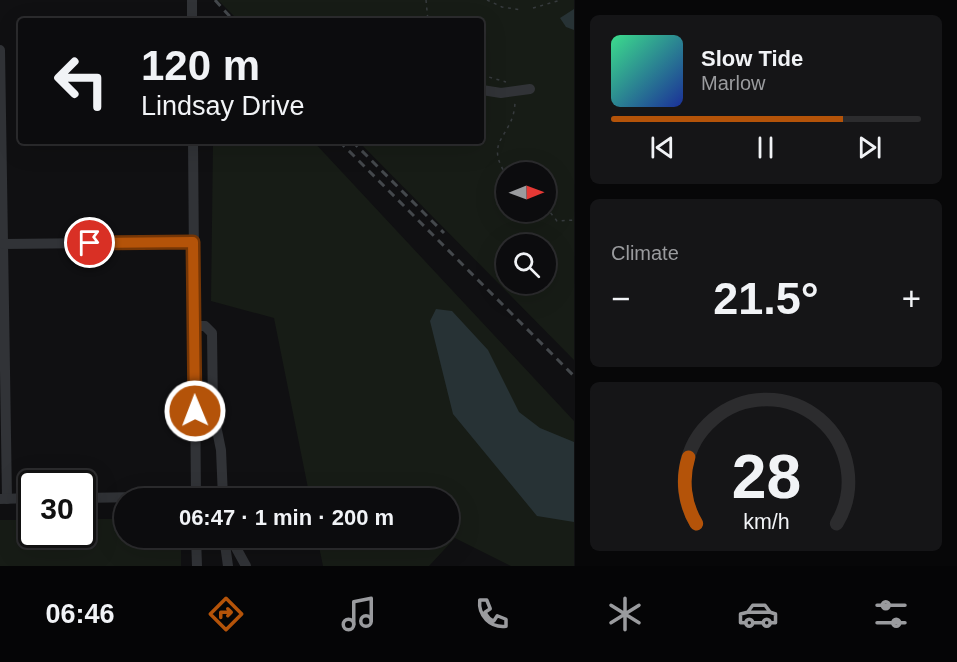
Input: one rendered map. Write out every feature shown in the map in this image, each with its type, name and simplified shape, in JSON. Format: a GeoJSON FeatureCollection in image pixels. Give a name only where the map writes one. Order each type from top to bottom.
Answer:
{"type":"FeatureCollection","features":[{"type":"Feature","properties":{"kind":"street"},"geometry":{"type":"LineString","coordinates":[[192,0],[192,18]]}},
{"type":"Feature","properties":{"kind":"street"},"geometry":{"type":"LineString","coordinates":[[0,50],[4,244],[3,499],[18,498]]}},
{"type":"Feature","properties":{"kind":"street"},"geometry":{"type":"LineString","coordinates":[[484,90],[514,92],[530,89]]}},
{"type":"Feature","properties":{"kind":"street"},"geometry":{"type":"LineString","coordinates":[[193,144],[196,488]]}},
{"type":"Feature","properties":{"kind":"street"},"geometry":{"type":"LineString","coordinates":[[4,244],[193,242]]}},
{"type":"Feature","properties":{"kind":"street"},"geometry":{"type":"LineString","coordinates":[[194,326],[205,326],[212,333],[213,411],[221,450],[223,488]]}},
{"type":"Feature","properties":{"kind":"street"},"geometry":{"type":"LineString","coordinates":[[96,498],[114,498]]}},
{"type":"Feature","properties":{"kind":"street"},"geometry":{"type":"LineString","coordinates":[[196,548],[196,566]]}},
{"type":"Feature","properties":{"kind":"street"},"geometry":{"type":"LineString","coordinates":[[226,548],[228,566]]}},
{"type":"Feature","properties":{"kind":"street"},"geometry":{"type":"LineString","coordinates":[[236,548],[246,566]]}},
{"type":"Feature","properties":{"kind":"path"},"geometry":{"type":"LineString","coordinates":[[426,0],[428,18]]}},
{"type":"Feature","properties":{"kind":"path"},"geometry":{"type":"LineString","coordinates":[[487,0],[502,7],[522,10]]}},
{"type":"Feature","properties":{"kind":"path"},"geometry":{"type":"LineString","coordinates":[[533,8],[561,0]]}},
{"type":"Feature","properties":{"kind":"path"},"geometry":{"type":"LineString","coordinates":[[484,76],[505,81],[514,92],[514,112],[498,145],[496,156],[499,162]]}},
{"type":"Feature","properties":{"kind":"path"},"geometry":{"type":"LineString","coordinates":[[556,220],[574,220]]}},
{"type":"Feature","properties":{"kind":"shaded area"},"geometry":{"type":"Polygon","coordinates":[[[218,0],[574,0],[574,360],[509,294],[556,294],[556,234],[496,234],[496,281],[361,144],[484,144],[484,18],[236,18],[218,0]]]}},
{"type":"Feature","properties":{"kind":"shaded area"},"geometry":{"type":"Polygon","coordinates":[[[574,9],[574,30],[566,27],[560,18],[574,9]]]}},
{"type":"Feature","properties":{"kind":"shaded area"},"geometry":{"type":"Polygon","coordinates":[[[213,144],[316,144],[574,421],[574,566],[511,566],[459,540],[459,488],[308,488],[274,318],[211,301],[213,144]]]}},
{"type":"Feature","properties":{"kind":"shaded area"},"geometry":{"type":"Polygon","coordinates":[[[436,309],[452,311],[488,350],[519,412],[540,428],[574,442],[574,522],[537,516],[453,414],[430,321],[436,309]]]}},
{"type":"Feature","properties":{"kind":"shaded area"},"geometry":{"type":"Polygon","coordinates":[[[96,519],[114,519],[114,548],[181,548],[181,566],[0,566],[0,520],[18,520],[18,548],[96,548],[96,519]]]}},
{"type":"Feature","properties":{"kind":"shaded area"},"geometry":{"type":"Polygon","coordinates":[[[319,548],[446,548],[429,566],[323,566],[319,548]]]}},
{"type":"Feature","properties":{"kind":"railway"},"geometry":{"type":"LineString","coordinates":[[215,0],[231,18]]}},
{"type":"Feature","properties":{"kind":"railway"},"geometry":{"type":"LineString","coordinates":[[342,144],[575,377]]}},
{"type":"Feature","properties":{"kind":"railway"},"geometry":{"type":"LineString","coordinates":[[355,144],[444,233]]}},
{"type":"Feature","properties":{"kind":"route"},"geometry":{"type":"LineString","coordinates":[[90,243],[193,242],[195,411]]}}]}
